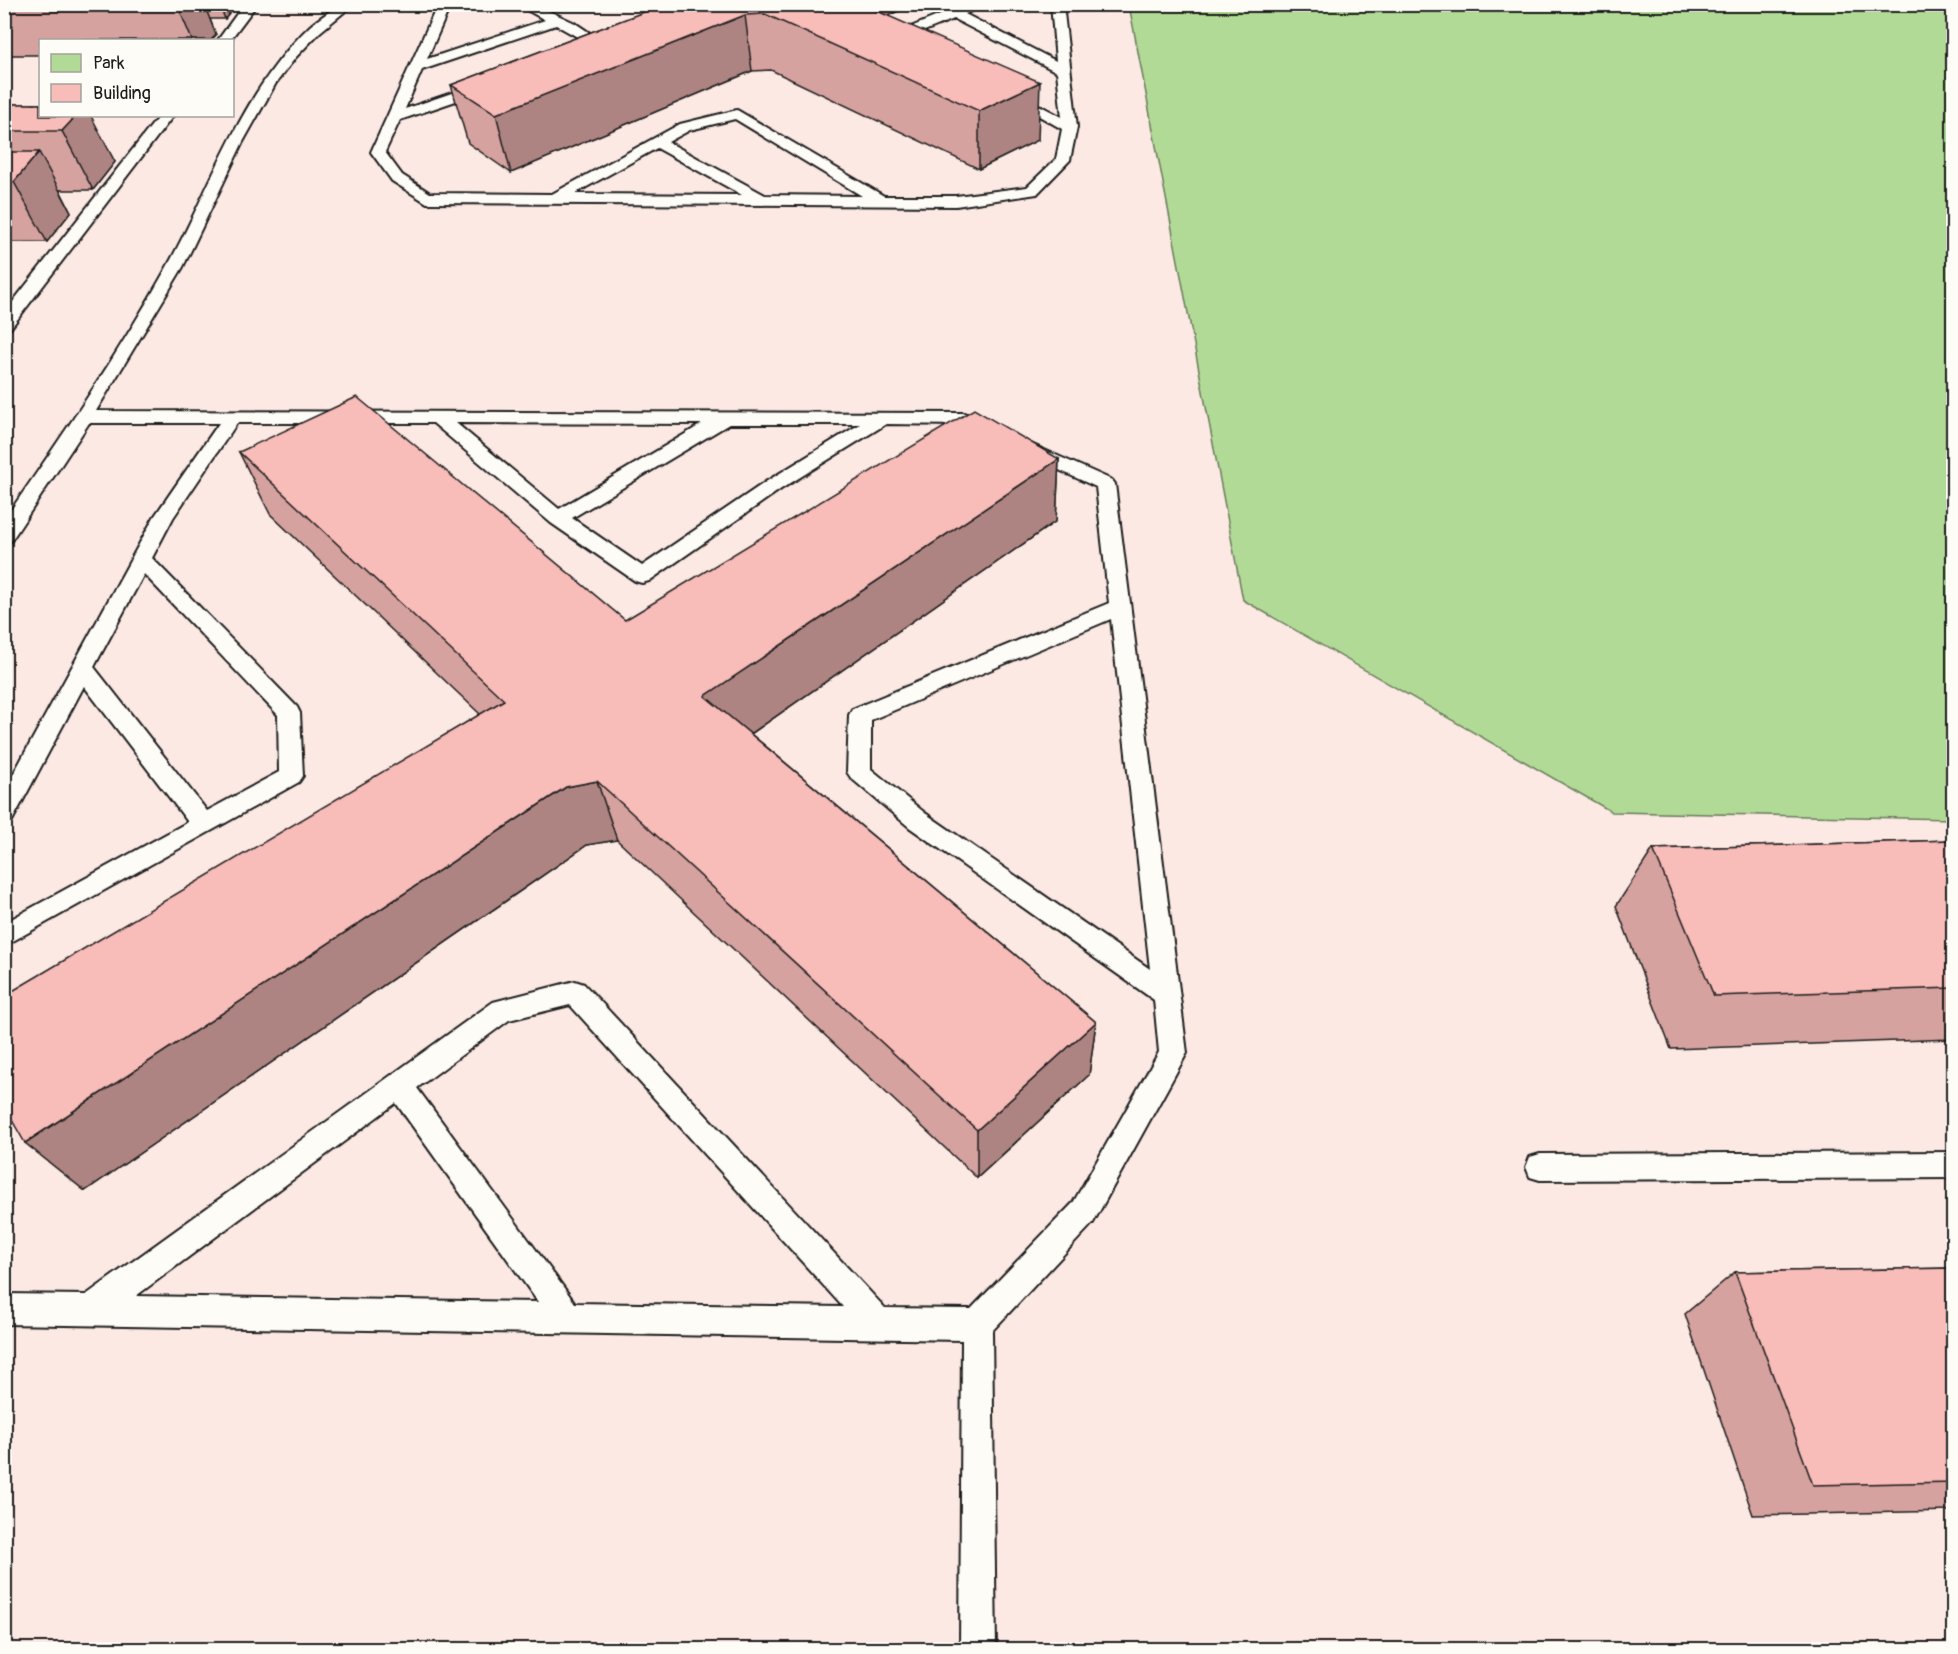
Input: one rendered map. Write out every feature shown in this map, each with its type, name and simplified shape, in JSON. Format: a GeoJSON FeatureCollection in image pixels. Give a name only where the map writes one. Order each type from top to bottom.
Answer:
{"type":"FeatureCollection","features":[{"type":"Feature","properties":{"kind":"lane"},"geometry":{"type":"LineString","coordinates":[[225,39],[251,4]]}},
{"type":"Feature","properties":{"kind":"lane"},"geometry":{"type":"LineString","coordinates":[[4,536],[84,417],[176,266],[222,170],[272,80],[315,30],[348,4]]}},
{"type":"Feature","properties":{"kind":"lane"},"geometry":{"type":"LineString","coordinates":[[445,4],[378,153],[397,178],[427,198],[881,201],[956,201],[1032,191],[1063,160],[1070,126],[1057,4]]}},
{"type":"Feature","properties":{"kind":"lane"},"geometry":{"type":"LineString","coordinates":[[522,4],[557,20],[601,45],[572,56]]}},
{"type":"Feature","properties":{"kind":"lane"},"geometry":{"type":"LineString","coordinates":[[920,55],[901,46],[906,34],[979,4]]}},
{"type":"Feature","properties":{"kind":"lane"},"geometry":{"type":"LineString","coordinates":[[955,14],[1064,70]]}},
{"type":"Feature","properties":{"kind":"lane"},"geometry":{"type":"LineString","coordinates":[[417,67],[557,20]]}},
{"type":"Feature","properties":{"kind":"lane"},"geometry":{"type":"LineString","coordinates":[[394,117],[501,81]]}},
{"type":"Feature","properties":{"kind":"lane"},"geometry":{"type":"LineString","coordinates":[[1000,91],[1070,126]]}},
{"type":"Feature","properties":{"kind":"lane"},"geometry":{"type":"LineString","coordinates":[[555,199],[685,126],[736,114],[881,201]]}},
{"type":"Feature","properties":{"kind":"lane"},"geometry":{"type":"LineString","coordinates":[[4,325],[165,117]]}},
{"type":"Feature","properties":{"kind":"lane"},"geometry":{"type":"LineString","coordinates":[[657,142],[762,200]]}},
{"type":"Feature","properties":{"kind":"lane"},"geometry":{"type":"LineString","coordinates":[[84,417],[964,419],[1105,484],[1173,1053],[1083,1213],[977,1325],[978,1650]]}},
{"type":"Feature","properties":{"kind":"lane"},"geometry":{"type":"LineString","coordinates":[[4,814],[164,517],[232,417]]}},
{"type":"Feature","properties":{"kind":"lane"},"geometry":{"type":"LineString","coordinates":[[438,417],[558,518],[642,576],[774,485],[882,419]]}},
{"type":"Feature","properties":{"kind":"lane"},"geometry":{"type":"LineString","coordinates":[[558,518],[725,418]]}},
{"type":"Feature","properties":{"kind":"lane"},"geometry":{"type":"LineString","coordinates":[[4,936],[291,776],[289,713],[142,560]]}},
{"type":"Feature","properties":{"kind":"lane"},"geometry":{"type":"LineString","coordinates":[[1120,607],[860,716],[860,772],[917,820],[1165,993]]}},
{"type":"Feature","properties":{"kind":"lane"},"geometry":{"type":"LineString","coordinates":[[82,669],[204,825]]}},
{"type":"Feature","properties":{"kind":"lane"},"geometry":{"type":"LineString","coordinates":[[90,1311],[502,1010],[576,992],[879,1324]]}},
{"type":"Feature","properties":{"kind":"lane"},"geometry":{"type":"LineString","coordinates":[[399,1085],[568,1319]]}},
{"type":"Feature","properties":{"kind":"lane"},"geometry":{"type":"LineString","coordinates":[[1540,1167],[1953,1165]]}},
{"type":"Feature","properties":{"kind":"lane"},"geometry":{"type":"LineString","coordinates":[[4,1309],[977,1325]]}},
{"type":"Feature","properties":{"kind":"green space"},"geometry":{"type":"Polygon","coordinates":[[[1129,5],[1953,5],[1953,819],[1612,812],[1243,600],[1129,5]]]}},
{"type":"Feature","properties":{"kind":"building"},"geometry":{"type":"Polygon","coordinates":[[[665,4],[861,4],[1040,82],[979,111],[765,14],[745,15],[496,114],[451,85],[665,4]]]}},
{"type":"Feature","properties":{"kind":"building"},"geometry":{"type":"Polygon","coordinates":[[[4,104],[39,104],[39,117],[75,117],[62,131],[4,131],[4,104]]]}},
{"type":"Feature","properties":{"kind":"building"},"geometry":{"type":"Polygon","coordinates":[[[4,152],[39,152],[14,182],[4,182],[4,152]]]}},
{"type":"Feature","properties":{"kind":"building"},"geometry":{"type":"Polygon","coordinates":[[[357,397],[625,620],[974,409],[1059,459],[705,696],[1096,1022],[977,1130],[597,781],[566,787],[25,1143],[4,1106],[4,996],[504,700],[239,452],[357,397]]]}},
{"type":"Feature","properties":{"kind":"building"},"geometry":{"type":"Polygon","coordinates":[[[1953,840],[1953,988],[1714,996],[1653,849],[1953,840]]]}},
{"type":"Feature","properties":{"kind":"building"},"geometry":{"type":"Polygon","coordinates":[[[1953,1268],[1953,1482],[1813,1485],[1735,1272],[1953,1268]]]}}]}
